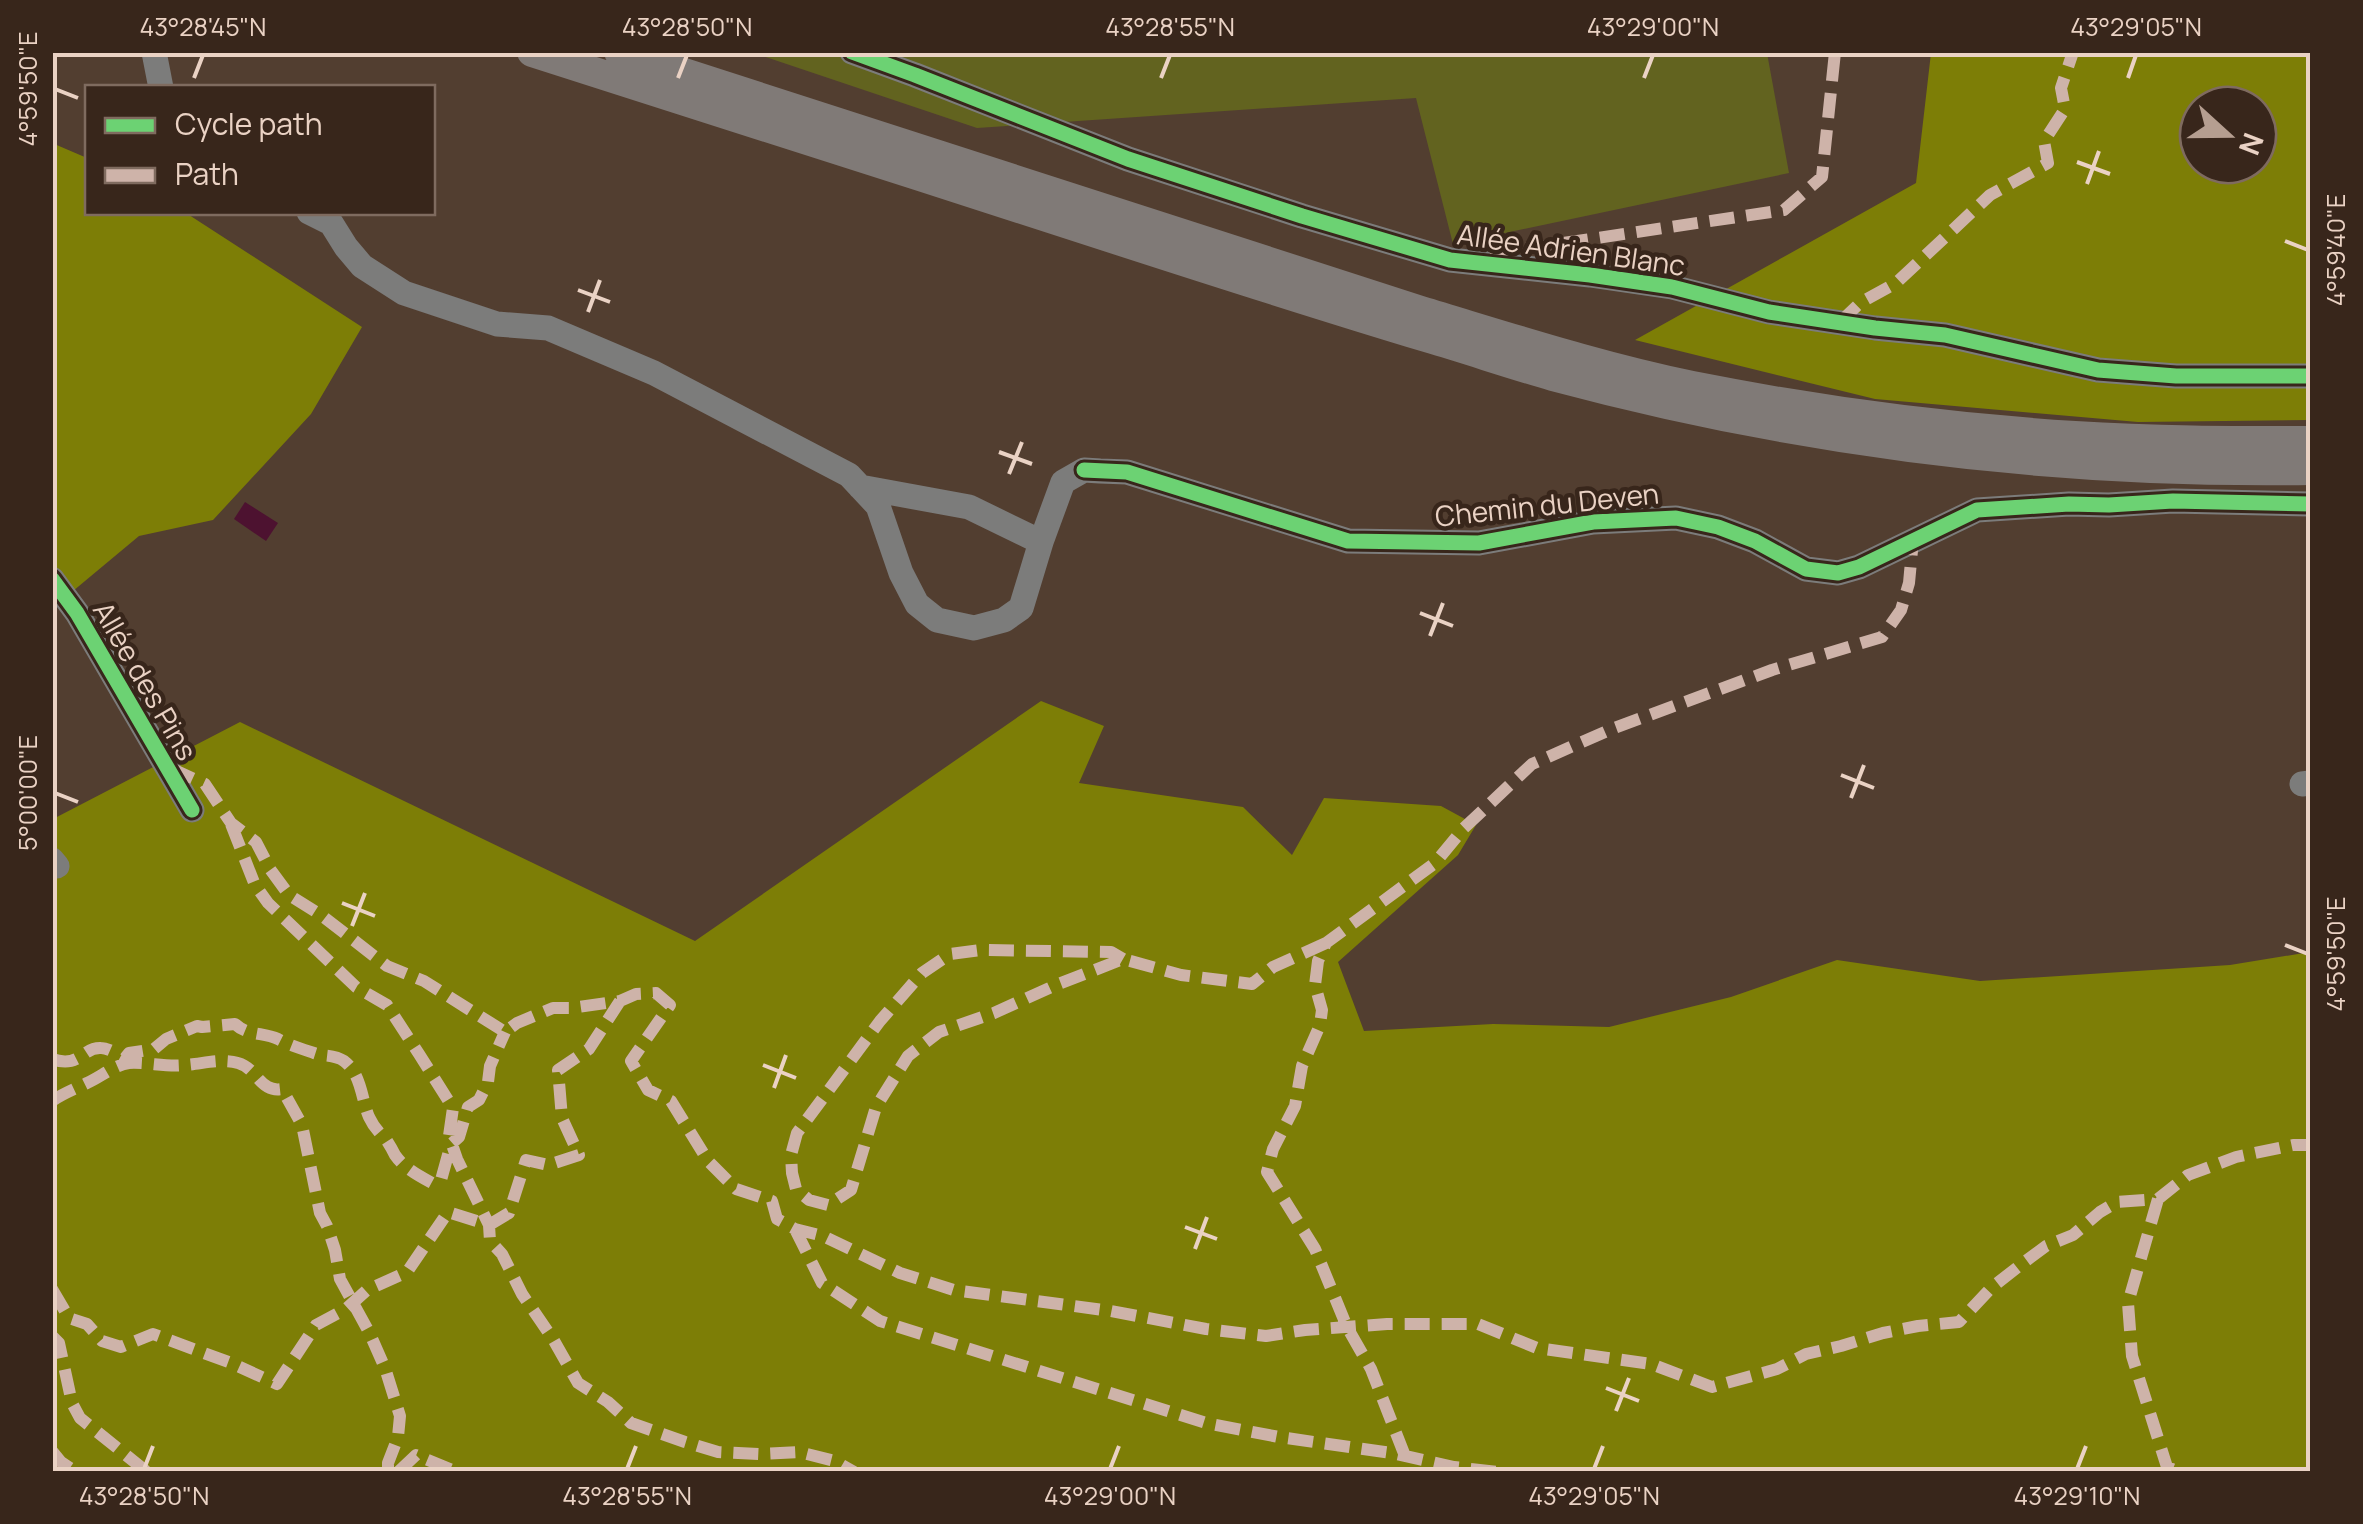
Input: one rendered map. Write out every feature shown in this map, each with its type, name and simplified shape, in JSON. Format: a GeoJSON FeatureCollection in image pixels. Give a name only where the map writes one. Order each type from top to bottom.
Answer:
{"type":"FeatureCollection","features":[{"type":"Feature","properties":{"kind":"main road"},"geometry":{"type":"LineString","coordinates":[[532,52],[1310,302],[1552,375],[1689,408],[1824,434],[1962,454],[2128,466],[2310,470]]}},
{"type":"Feature","properties":{"kind":"main road"},"geometry":{"type":"LineString","coordinates":[[619,52],[1421,311],[1556,352],[1690,385],[1832,410],[1962,426],[2075,436],[2310,441]]}},
{"type":"Feature","properties":{"kind":"street"},"geometry":{"type":"LineString","coordinates":[[154,52],[160,85]]}},
{"type":"Feature","properties":{"kind":"street","name":"Allée Adrien Blanc"},"geometry":{"type":"LineString","coordinates":[[852,52],[1128,159],[1450,260],[1672,287],[1769,312],[1944,336],[2098,370],[2176,376],[2310,376]]}},
{"type":"Feature","properties":{"kind":"street"},"geometry":{"type":"LineString","coordinates":[[316,215],[331,222],[362,266],[404,293],[497,324],[548,328],[654,374],[849,476],[860,488],[878,506],[900,573],[917,604],[937,620],[974,628],[1004,620],[1021,608],[1040,542],[969,507],[860,488]]}},
{"type":"Feature","properties":{"kind":"street","name":"Chemin du Deven"},"geometry":{"type":"LineString","coordinates":[[1040,542],[1064,482],[1084,470],[1127,472],[1348,541],[1479,543],[1593,522],[1676,518],[1718,527],[1806,569],[1838,574],[1859,568],[1977,510],[2172,501],[2310,504]]}},
{"type":"Feature","properties":{"kind":"street","name":"Allée des Pins"},"geometry":{"type":"LineString","coordinates":[[52,580],[77,612],[192,810]]}},
{"type":"Feature","properties":{"kind":"shaded area"},"geometry":{"type":"Polygon","coordinates":[[[754,53],[1767,53],[1789,173],[1453,244],[1416,98],[977,128],[754,53]]]}},
{"type":"Feature","properties":{"kind":"shaded area"},"geometry":{"type":"Polygon","coordinates":[[[1931,53],[2310,53],[2310,420],[2138,422],[1875,399],[1635,340],[1916,183],[1931,53]]]}},
{"type":"Feature","properties":{"kind":"shaded area"},"geometry":{"type":"Polygon","coordinates":[[[52,143],[85,157],[85,215],[189,215],[362,327],[311,414],[213,520],[139,536],[73,591],[52,563],[52,143]]]}},
{"type":"Feature","properties":{"kind":"shaded area"},"geometry":{"type":"Polygon","coordinates":[[[245,502],[278,523],[266,541],[234,519],[245,502]]]}},
{"type":"Feature","properties":{"kind":"shaded area"},"geometry":{"type":"Polygon","coordinates":[[[1041,701],[1104,726],[1079,783],[1243,807],[1292,855],[1324,798],[1441,806],[1476,825],[1458,855],[1338,962],[1364,1031],[1493,1024],[1609,1027],[1731,997],[1837,960],[1980,981],[2230,965],[2310,952],[2310,1471],[53,1472],[53,819],[240,722],[695,941],[1041,701]]]}},
{"type":"Feature","properties":{"kind":"marked path"},"geometry":{"type":"LineString","coordinates":[[1490,254],[1784,210],[1822,177],[1835,52]]}},
{"type":"Feature","properties":{"kind":"marked path"},"geometry":{"type":"LineString","coordinates":[[1839,323],[1860,303],[1896,283],[1990,195],[2048,163],[2044,141],[2065,109],[2061,88],[2073,52]]}},
{"type":"Feature","properties":{"kind":"marked path"},"geometry":{"type":"LineString","coordinates":[[1405,1456],[1371,1369],[1347,1327],[1315,1249],[1267,1172],[1273,1149],[1295,1106],[1302,1066],[1320,1025],[1322,1010],[1315,985],[1318,961],[1326,943],[1435,863],[1464,828],[1532,764],[1614,728],[1772,670],[1882,637],[1901,610],[1909,583],[1913,540]]}},
{"type":"Feature","properties":{"kind":"marked path"},"geometry":{"type":"LineString","coordinates":[[170,768],[205,784],[231,823],[256,842],[289,895],[387,966],[424,981],[505,1032],[553,1008],[656,993],[670,1005],[631,1061],[648,1090],[671,1101],[708,1161],[736,1189],[772,1201],[777,1219],[795,1229],[823,1236],[900,1273],[954,1290],[1266,1336],[1387,1324],[1478,1324],[1537,1348],[1651,1364],[1712,1387],[1777,1369],[1806,1354],[1883,1333],[1959,1322],[1991,1288],[2023,1263],[2046,1246],[2073,1235],[2117,1202],[2158,1199],[2188,1175],[2236,1157],[2310,1145]]}},
{"type":"Feature","properties":{"kind":"marked path"},"geometry":{"type":"LineString","coordinates":[[231,824],[255,885],[268,903],[356,987],[387,1005],[453,1108],[449,1136],[489,1225],[490,1241],[502,1254],[522,1294],[578,1383],[631,1423],[685,1442],[718,1452],[799,1452],[835,1461],[854,1472]]}},
{"type":"Feature","properties":{"kind":"marked path"},"geometry":{"type":"LineString","coordinates":[[1123,959],[1111,952],[981,950],[950,954],[922,973],[880,1021],[797,1133],[791,1155],[796,1189],[809,1200],[828,1205],[851,1190],[876,1107],[908,1056],[939,1032],[1123,959],[1181,975],[1252,984],[1273,967],[1326,943]]}},
{"type":"Feature","properties":{"kind":"marked path"},"geometry":{"type":"LineString","coordinates":[[52,1289],[69,1318],[87,1324],[102,1341],[121,1347],[153,1334],[277,1384],[316,1325],[346,1309],[367,1290],[407,1272],[448,1212],[489,1225],[509,1213],[526,1160],[548,1165],[579,1155],[562,1118],[558,1070],[589,1049],[620,1001]]}},
{"type":"Feature","properties":{"kind":"marked path"},"geometry":{"type":"LineString","coordinates":[[52,1059],[75,1060],[101,1048],[125,1058],[129,1053],[154,1049],[166,1039],[197,1026],[235,1024],[305,1050],[337,1057],[358,1080],[371,1121],[395,1155],[407,1168],[432,1183],[441,1180],[451,1144],[459,1137],[468,1107],[479,1100],[488,1082],[490,1066],[505,1032]]}},
{"type":"Feature","properties":{"kind":"marked path"},"geometry":{"type":"LineString","coordinates":[[52,1101],[129,1063],[232,1062],[250,1070],[263,1084],[282,1089],[302,1125],[320,1213],[335,1250],[340,1279],[385,1368],[400,1416],[388,1472]]}},
{"type":"Feature","properties":{"kind":"marked path"},"geometry":{"type":"LineString","coordinates":[[2158,1199],[2128,1303],[2132,1356],[2167,1467],[2179,1472]]}},
{"type":"Feature","properties":{"kind":"marked path"},"geometry":{"type":"LineString","coordinates":[[795,1229],[822,1283],[880,1321],[1206,1423],[1497,1472]]}},
{"type":"Feature","properties":{"kind":"marked path"},"geometry":{"type":"LineString","coordinates":[[52,1336],[59,1343],[72,1403],[80,1418],[147,1472]]}},
{"type":"Feature","properties":{"kind":"marked path"},"geometry":{"type":"LineString","coordinates":[[52,1451],[76,1472]]}},
{"type":"Feature","properties":{"kind":"marked path"},"geometry":{"type":"LineString","coordinates":[[398,1472],[416,1455],[457,1472]]}},
{"type":"Feature","properties":{"kind":"cycle path"},"geometry":{"type":"LineString","coordinates":[[852,52],[1128,159],[1450,260],[1672,287],[1769,312],[1945,335],[2098,370],[2176,376],[2310,376]]}},
{"type":"Feature","properties":{"kind":"cycle path"},"geometry":{"type":"LineString","coordinates":[[1084,470],[1127,472],[1348,541],[1479,543],[1593,522],[1676,518],[1718,527],[1755,541],[1806,569],[1838,573],[1859,567],[1977,510],[2173,501],[2310,504]]}},
{"type":"Feature","properties":{"kind":"cycle path"},"geometry":{"type":"LineString","coordinates":[[52,579],[77,613],[192,810]]}}]}
